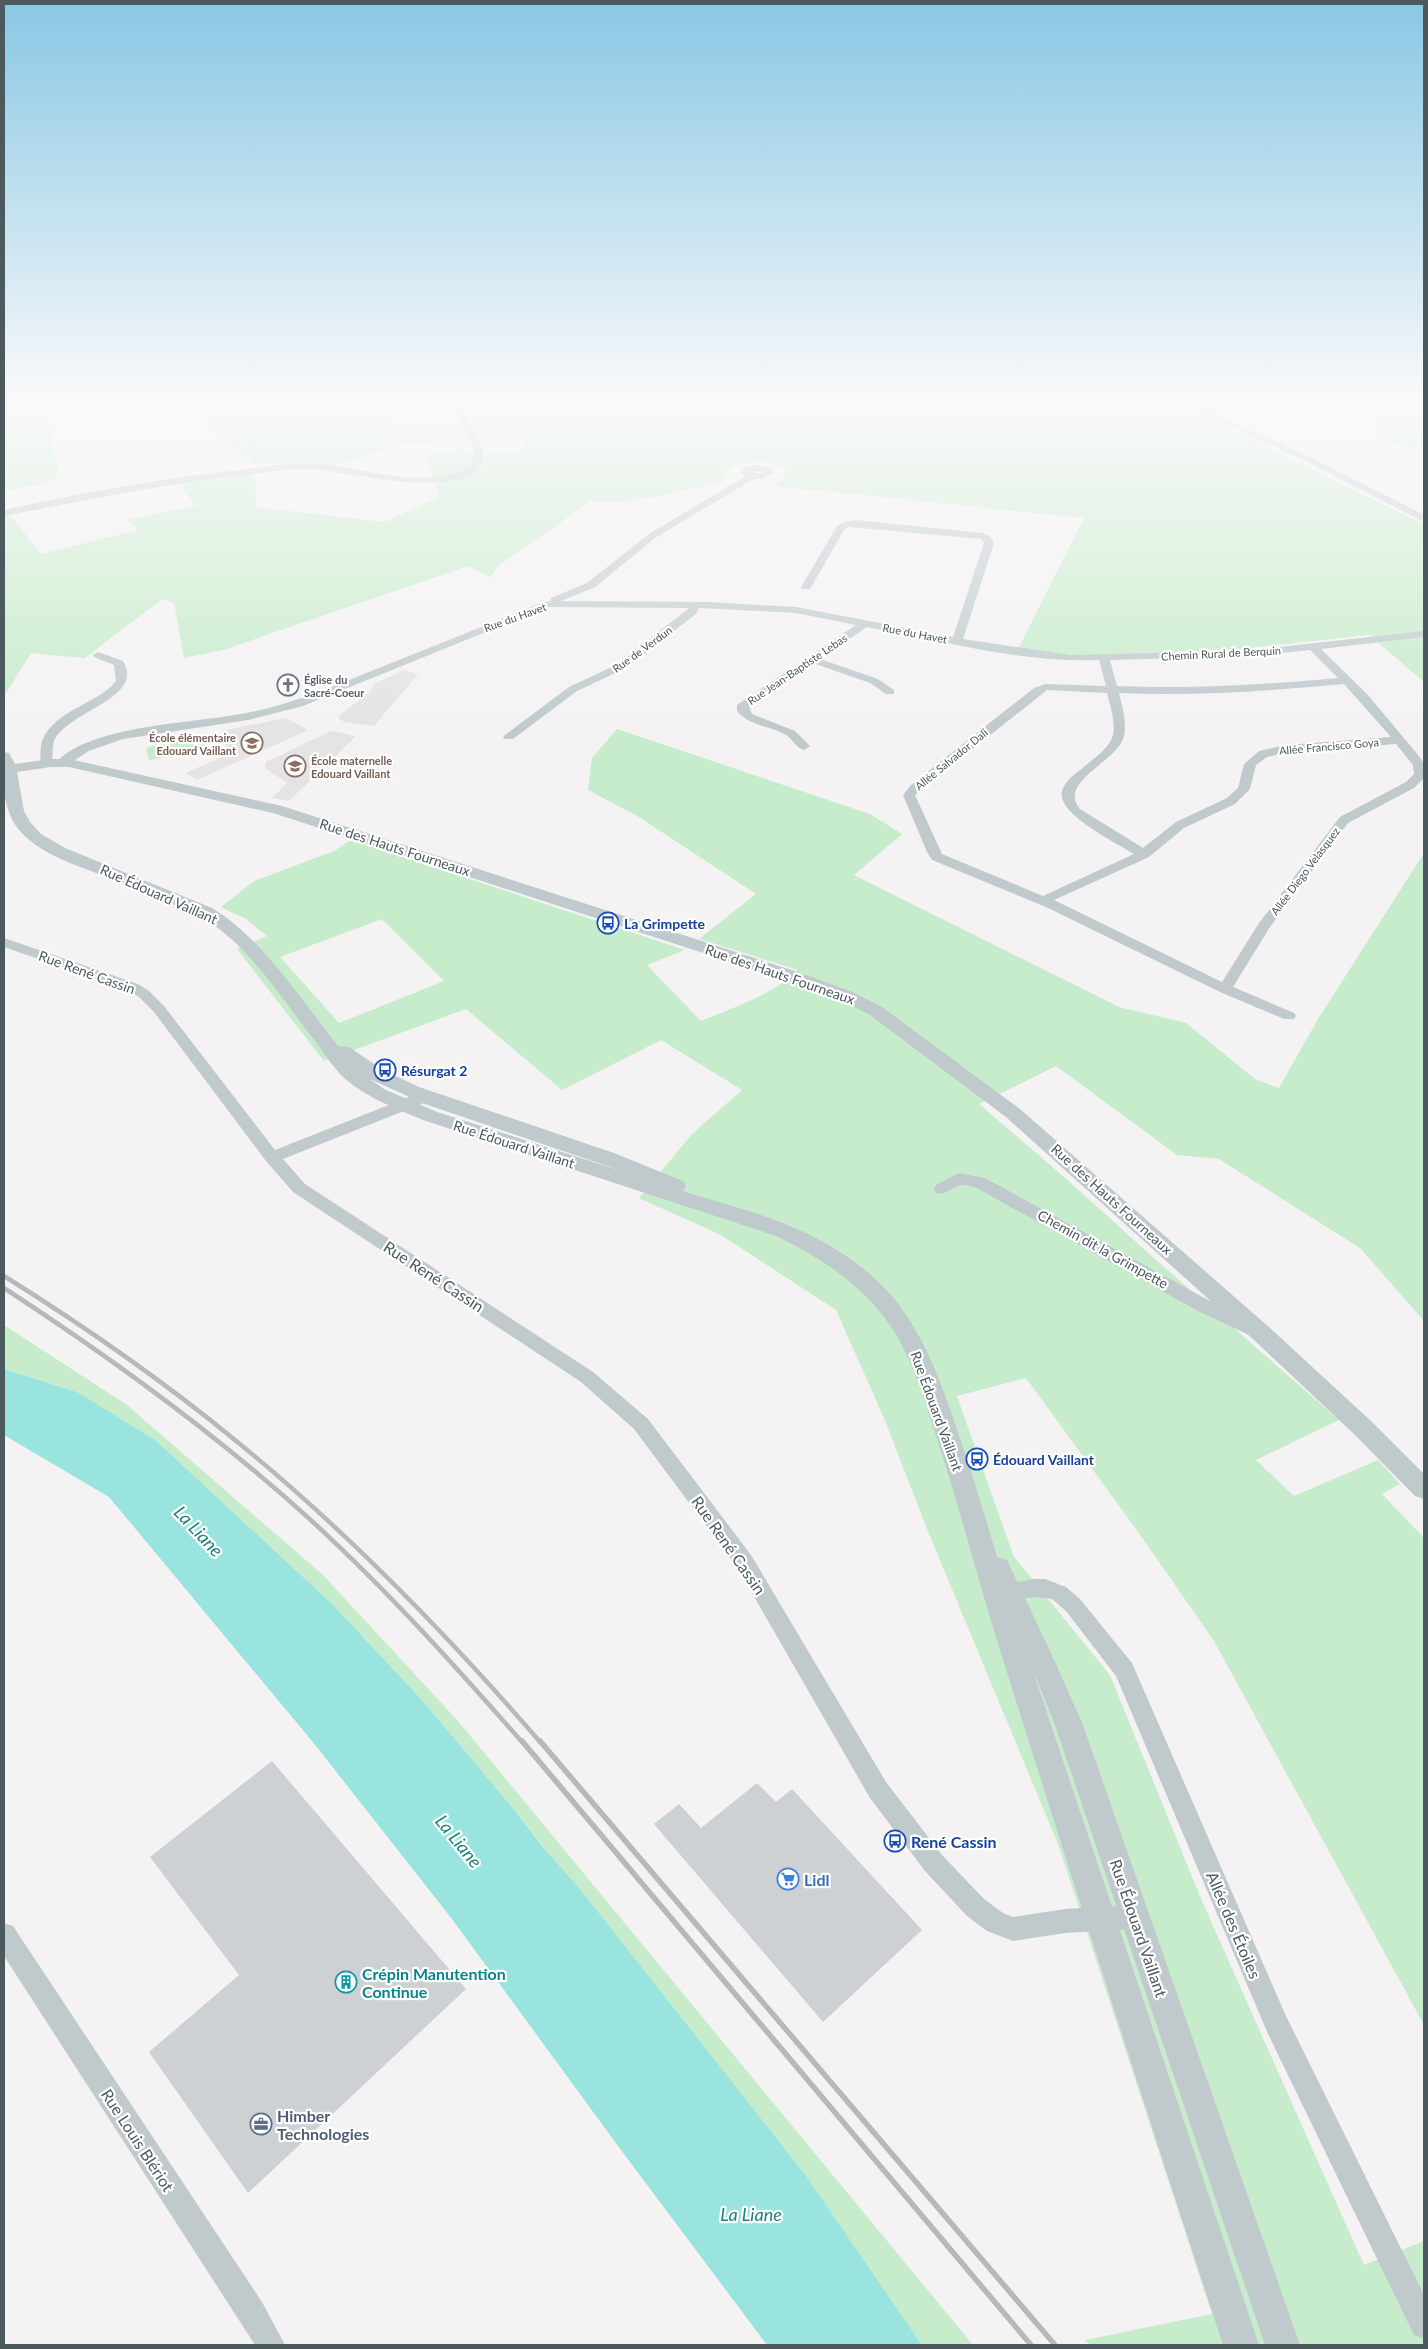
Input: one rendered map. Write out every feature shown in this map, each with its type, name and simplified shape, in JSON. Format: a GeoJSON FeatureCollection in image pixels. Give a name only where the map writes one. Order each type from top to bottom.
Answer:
{"type":"FeatureCollection","features":[{"type":"Feature","properties":{"kind":"street"},"geometry":{"type":"LineString","coordinates":[[4,513],[26,509]]}},
{"type":"Feature","properties":{"kind":"street"},"geometry":{"type":"LineString","coordinates":[[547,604],[591,585],[652,536],[698,509]]}},
{"type":"Feature","properties":{"kind":"street"},"geometry":{"type":"LineString","coordinates":[[1404,509],[1424,519]]}},
{"type":"Feature","properties":{"kind":"street"},"geometry":{"type":"LineString","coordinates":[[806,587],[840,528],[847,524],[879,525],[983,536],[988,539],[989,543],[957,641]]}},
{"type":"Feature","properties":{"kind":"street","name":"Rue du Havet"},"geometry":{"type":"LineString","coordinates":[[62,763],[91,745],[117,736],[268,712],[298,704],[547,604],[695,605],[796,610],[1018,652]]}},
{"type":"Feature","properties":{"kind":"street","name":"Rue de Verdun"},"geometry":{"type":"LineString","coordinates":[[510,737],[573,689],[622,666],[692,612],[695,605]]}},
{"type":"Feature","properties":{"kind":"street","name":"Rue Jean-Baptiste Lebas"},"geometry":{"type":"LineString","coordinates":[[804,746],[791,733],[752,718],[744,713],[742,708],[749,700],[866,623]]}},
{"type":"Feature","properties":{"kind":"street","name":"Chemin Rural de Berquin"},"geometry":{"type":"LineString","coordinates":[[1018,652],[1062,657],[1104,658],[1238,654],[1424,634]]}},
{"type":"Feature","properties":{"kind":"street","name":"Allée Diego Velasquez"},"geometry":{"type":"LineString","coordinates":[[1225,989],[1264,926],[1344,820],[1410,786],[1419,778],[1419,765],[1399,740],[1347,680],[1312,647]]}},
{"type":"Feature","properties":{"kind":"street"},"geometry":{"type":"LineString","coordinates":[[46,764],[48,741],[64,721],[114,692],[122,681],[122,670],[119,663],[98,654]]}},
{"type":"Feature","properties":{"kind":"street"},"geometry":{"type":"LineString","coordinates":[[1104,658],[1119,726],[1118,739],[1072,784],[1068,789],[1067,796],[1070,805],[1076,812],[1144,854]]}},
{"type":"Feature","properties":{"kind":"street"},"geometry":{"type":"LineString","coordinates":[[811,659],[874,681],[890,692]]}},
{"type":"Feature","properties":{"kind":"street","name":"Allée Salvador Dali"},"geometry":{"type":"LineString","coordinates":[[1289,1016],[1225,989],[1042,901],[937,857],[933,852],[909,796],[915,788],[1041,688],[1154,692],[1260,688],[1347,680]]}},
{"type":"Feature","properties":{"kind":"street","name":"Allée Francisco Goya"},"geometry":{"type":"LineString","coordinates":[[1042,901],[1144,854],[1180,825],[1226,804],[1238,796],[1245,786],[1250,764],[1263,754],[1286,749],[1399,740]]}},
{"type":"Feature","properties":{"kind":"street","name":"Rue des Hauts Fourneaux"},"geometry":{"type":"LineString","coordinates":[[7,763],[62,763],[160,782],[280,810],[792,976],[858,1001],[897,1025],[1013,1113],[1262,1334],[1369,1434],[1424,1490]]}},
{"type":"Feature","properties":{"kind":"street","name":"Rue Édouard Vaillant"},"geometry":{"type":"LineString","coordinates":[[7,763],[16,811],[23,824],[35,837],[59,851],[206,912],[222,922],[249,947],[349,1072],[377,1093],[402,1106],[672,1196],[739,1214]]}},
{"type":"Feature","properties":{"kind":"street","name":"Rue René Cassin"},"geometry":{"type":"LineString","coordinates":[[4,942],[125,984],[144,994],[159,1009],[272,1157],[300,1188],[586,1377],[641,1424],[744,1561],[866,1773],[884,1799],[914,1838],[979,1912],[1000,1926],[1015,1929],[1064,1921],[1135,1917]]}},
{"type":"Feature","properties":{"kind":"street","name":"Rue Édouard Vaillant"},"geometry":{"type":"LineString","coordinates":[[316,1029],[371,1071],[424,1097],[635,1167],[739,1214],[783,1231],[824,1251],[859,1278],[896,1317],[914,1347],[925,1371],[1002,1594],[1101,1919],[1238,2338]]}},
{"type":"Feature","properties":{"kind":"street"},"geometry":{"type":"LineString","coordinates":[[272,1157],[424,1097]]}},
{"type":"Feature","properties":{"kind":"street","name":"Chemin dit la Grimpette"},"geometry":{"type":"LineString","coordinates":[[942,1189],[959,1179],[979,1182],[1204,1306],[1262,1334]]}},
{"type":"Feature","properties":{"kind":"street","name":"Allée des Étoiles"},"geometry":{"type":"LineString","coordinates":[[1002,1594],[1045,1588],[1059,1593],[1073,1605],[1124,1670],[1277,2025],[1424,2325]]}},
{"type":"Feature","properties":{"kind":"street","name":"Rue Édouard Vaillant"},"geometry":{"type":"LineString","coordinates":[[1002,1594],[1070,1725],[1283,2345]]}},
{"type":"Feature","properties":{"kind":"street","name":"Rue Louis Blériot"},"geometry":{"type":"LineString","coordinates":[[4,1935],[248,2306],[271,2345]]}},
{"type":"Feature","properties":{"kind":"shaded area","name":"École maternelle Edouard Vaillant"},"geometry":{"type":"Polygon","coordinates":[[[403,670],[418,674],[374,726],[344,722],[339,718],[340,715],[370,692],[374,684],[403,670]]]}},
{"type":"Feature","properties":{"kind":"shaded area","name":"École élémentaire Edouard Vaillant"},"geometry":{"type":"Polygon","coordinates":[[[286,718],[308,730],[197,780],[185,773],[227,755],[222,731],[286,718]]]}},
{"type":"Feature","properties":{"kind":"shaded area","name":"École maternelle Edouard Vaillant"},"geometry":{"type":"Polygon","coordinates":[[[331,731],[356,736],[289,801],[272,798],[287,783],[265,768],[266,762],[331,731]]]}},
{"type":"Feature","properties":{"kind":"green space"},"geometry":{"type":"Polygon","coordinates":[[[182,509],[270,509],[384,522],[413,509],[580,509],[497,567],[490,577],[468,566],[223,650],[184,658],[174,603],[162,599],[85,658],[31,653],[6,693],[4,692],[4,517],[10,515],[41,554],[138,530],[127,520],[182,509]]]}},
{"type":"Feature","properties":{"kind":"green space"},"geometry":{"type":"Polygon","coordinates":[[[993,509],[1392,509],[1424,524],[1424,682],[1369,635],[1232,650],[1073,655],[1018,649],[1084,518],[993,509]]]}},
{"type":"Feature","properties":{"kind":"green space"},"geometry":{"type":"Polygon","coordinates":[[[617,729],[870,814],[902,834],[854,875],[1119,1007],[1186,1023],[1255,1079],[1279,1088],[1318,1019],[1424,853],[1424,1321],[1360,1248],[1219,1159],[1177,1155],[1056,1066],[979,1104],[1339,1420],[1256,1460],[1294,1496],[1378,1460],[1400,1484],[1382,1494],[1424,1538],[1424,2025],[1214,1641],[1141,1536],[1026,1378],[957,1396],[1014,1557],[1110,1675],[1202,1901],[1364,2265],[1424,2241],[1424,2345],[1090,2345],[1085,2340],[1212,2314],[1058,1844],[927,1529],[884,1418],[836,1310],[721,1235],[639,1198],[692,1134],[742,1090],[661,1040],[562,1090],[466,1009],[324,1061],[237,949],[267,936],[246,919],[221,907],[254,881],[334,851],[351,840],[685,950],[647,965],[701,1021],[777,987],[798,970],[699,939],[756,894],[639,817],[588,790],[592,758],[617,729]],[[382,919],[280,957],[339,1023],[444,981],[382,919]]]}},
{"type":"Feature","properties":{"kind":"green space"},"geometry":{"type":"Polygon","coordinates":[[[197,738],[201,739],[205,750],[202,752],[149,760],[146,749],[148,747],[197,738]]]}},
{"type":"Feature","properties":{"kind":"green space"},"geometry":{"type":"Polygon","coordinates":[[[4,1325],[127,1405],[323,1575],[458,1721],[973,2345],[922,2345],[807,2177],[507,1801],[422,1700],[334,1606],[77,1392],[4,1369],[4,1325]]]}},
{"type":"Feature","properties":{"kind":"water","name":"La Liane"},"geometry":{"type":"Polygon","coordinates":[[[4,1369],[77,1392],[155,1440],[334,1606],[422,1700],[583,1893],[807,2177],[922,2345],[767,2345],[452,1919],[312,1741],[109,1497],[4,1435],[4,1369]]]}},
{"type":"Feature","properties":{"kind":"building","name":"Crépin Manutention Continue"},"geometry":{"type":"Polygon","coordinates":[[[272,1761],[466,1989],[248,2193],[149,2052],[239,1975],[150,1857],[272,1761]]]}},
{"type":"Feature","properties":{"kind":"building","name":"Lidl"},"geometry":{"type":"Polygon","coordinates":[[[757,1783],[776,1802],[792,1789],[922,1930],[823,2022],[654,1824],[679,1804],[701,1828],[757,1783]]]}},
{"type":"Feature","properties":{"kind":"railway"},"geometry":{"type":"LineString","coordinates":[[4,1276],[64,1314],[151,1375],[235,1440],[317,1510],[432,1623],[541,1743]]}},
{"type":"Feature","properties":{"kind":"railway"},"geometry":{"type":"LineString","coordinates":[[4,1288],[125,1370],[240,1459],[278,1491],[342,1549],[395,1603],[523,1743]]}},
{"type":"Feature","properties":{"kind":"railway"},"geometry":{"type":"LineString","coordinates":[[522,1741],[1031,2345]]}},
{"type":"Feature","properties":{"kind":"railway"},"geometry":{"type":"LineString","coordinates":[[540,1741],[1055,2345]]}},
{"type":"Feature","properties":{"kind":"place","name":"Église du Sacré-Coeur"},"geometry":{"type":"Point","coordinates":[288,685]}},
{"type":"Feature","properties":{"kind":"place","name":"École élémentaire Edouard Vaillant"},"geometry":{"type":"Point","coordinates":[252,743]}},
{"type":"Feature","properties":{"kind":"place","name":"École maternelle Edouard Vaillant"},"geometry":{"type":"Point","coordinates":[295,766]}},
{"type":"Feature","properties":{"kind":"place","name":"La Grimpette"},"geometry":{"type":"Point","coordinates":[608,923]}},
{"type":"Feature","properties":{"kind":"place","name":"Résurgat 2"},"geometry":{"type":"Point","coordinates":[385,1070]}},
{"type":"Feature","properties":{"kind":"place","name":"Édouard Vaillant"},"geometry":{"type":"Point","coordinates":[977,1459]}},
{"type":"Feature","properties":{"kind":"place","name":"René Cassin"},"geometry":{"type":"Point","coordinates":[895,1841]}},
{"type":"Feature","properties":{"kind":"place","name":"Lidl"},"geometry":{"type":"Point","coordinates":[788,1879]}},
{"type":"Feature","properties":{"kind":"place","name":"Crépin Manutention Continue"},"geometry":{"type":"Point","coordinates":[346,1982]}},
{"type":"Feature","properties":{"kind":"place","name":"Himber Technologies"},"geometry":{"type":"Point","coordinates":[261,2124]}}]}
